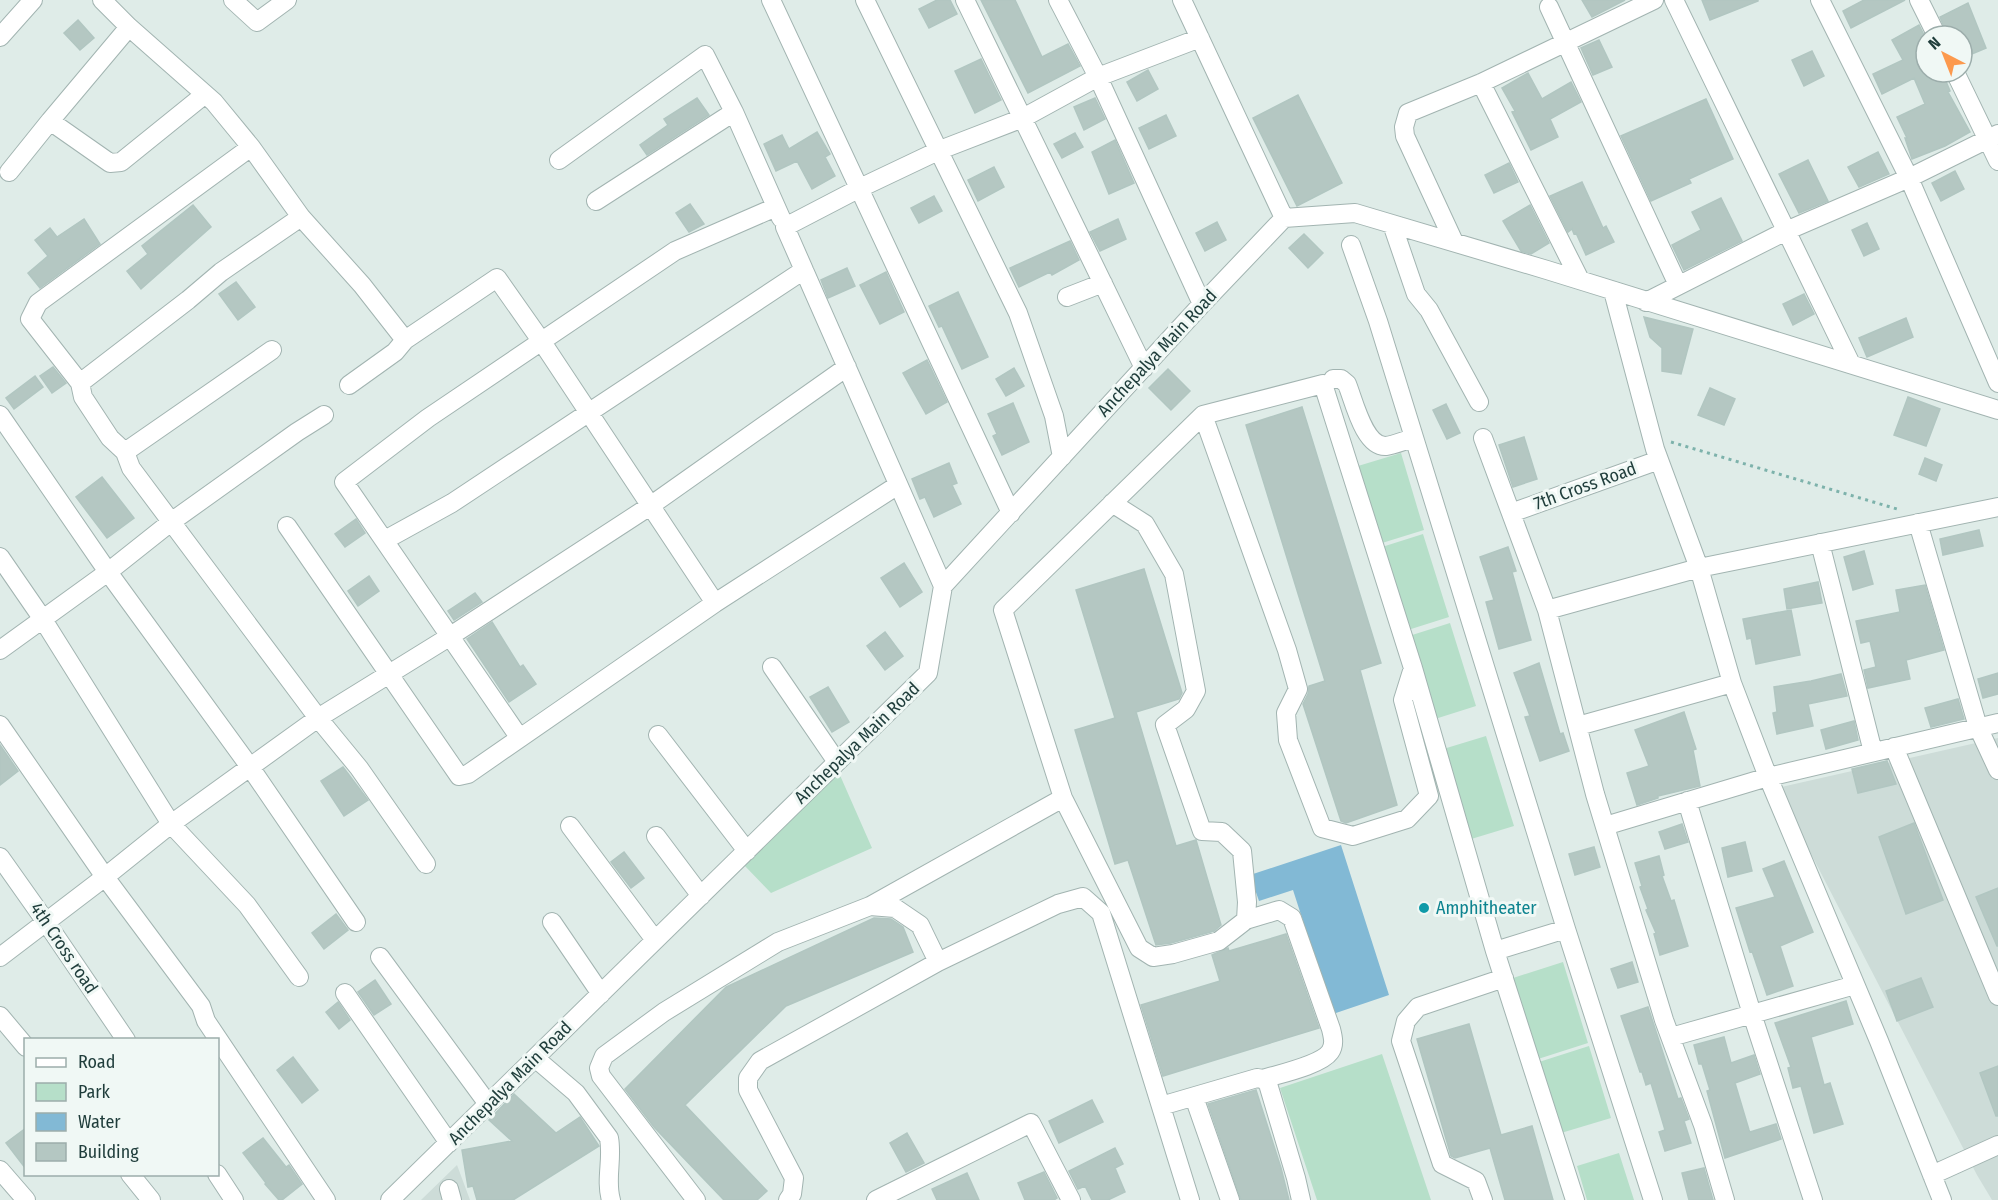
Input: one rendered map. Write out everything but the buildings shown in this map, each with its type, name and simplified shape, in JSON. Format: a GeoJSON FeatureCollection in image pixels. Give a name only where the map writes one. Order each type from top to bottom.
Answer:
{"type":"FeatureCollection","features":[{"type":"Feature","properties":{"kind":"street"},"geometry":{"type":"LineString","coordinates":[[0,37],[33,0]]}},
{"type":"Feature","properties":{"kind":"street"},"geometry":{"type":"LineString","coordinates":[[102,0],[214,102],[251,147],[301,217],[362,285],[405,340]]}},
{"type":"Feature","properties":{"kind":"street"},"geometry":{"type":"LineString","coordinates":[[233,0],[257,22],[287,0]]}},
{"type":"Feature","properties":{"kind":"street"},"geometry":{"type":"LineString","coordinates":[[771,0],[1011,513]]}},
{"type":"Feature","properties":{"kind":"street"},"geometry":{"type":"LineString","coordinates":[[865,0],[1018,313],[1054,416],[1062,457]]}},
{"type":"Feature","properties":{"kind":"street"},"geometry":{"type":"LineString","coordinates":[[965,0],[1144,368]]}},
{"type":"Feature","properties":{"kind":"street"},"geometry":{"type":"LineString","coordinates":[[1058,0],[1098,77],[1202,304]]}},
{"type":"Feature","properties":{"kind":"street"},"geometry":{"type":"LineString","coordinates":[[1182,0],[1284,218],[1355,213],[1580,280],[1998,410]]}},
{"type":"Feature","properties":{"kind":"street"},"geometry":{"type":"LineString","coordinates":[[1454,242],[1405,136],[1404,127],[1408,113],[1482,83],[1654,0]]}},
{"type":"Feature","properties":{"kind":"street"},"geometry":{"type":"LineString","coordinates":[[1674,0],[1851,364]]}},
{"type":"Feature","properties":{"kind":"street"},"geometry":{"type":"LineString","coordinates":[[1820,0],[1908,178],[1998,383]]}},
{"type":"Feature","properties":{"kind":"street"},"geometry":{"type":"LineString","coordinates":[[1919,0],[1931,24]]}},
{"type":"Feature","properties":{"kind":"street"},"geometry":{"type":"LineString","coordinates":[[1549,7],[1678,285]]}},
{"type":"Feature","properties":{"kind":"street"},"geometry":{"type":"LineString","coordinates":[[9,172],[129,27]]}},
{"type":"Feature","properties":{"kind":"street"},"geometry":{"type":"LineString","coordinates":[[785,227],[940,150],[1023,118],[1098,77],[1200,38]]}},
{"type":"Feature","properties":{"kind":"street"},"geometry":{"type":"LineString","coordinates":[[559,160],[705,55],[734,112],[943,586]]}},
{"type":"Feature","properties":{"kind":"street"},"geometry":{"type":"LineString","coordinates":[[1482,83],[1580,280]]}},
{"type":"Feature","properties":{"kind":"street"},"geometry":{"type":"LineString","coordinates":[[1961,84],[1993,136],[1998,161]]}},
{"type":"Feature","properties":{"kind":"street"},"geometry":{"type":"LineString","coordinates":[[50,121],[110,163],[121,162],[204,95]]}},
{"type":"Feature","properties":{"kind":"street"},"geometry":{"type":"LineString","coordinates":[[597,201],[734,112]]}},
{"type":"Feature","properties":{"kind":"street"},"geometry":{"type":"LineString","coordinates":[[1646,302],[1786,231],[1908,178],[1993,136]]}},
{"type":"Feature","properties":{"kind":"street"},"geometry":{"type":"LineString","coordinates":[[251,147],[39,303],[30,319],[80,383],[83,397],[110,438],[125,452],[131,468],[318,718],[359,768],[426,864]]}},
{"type":"Feature","properties":{"kind":"street"},"geometry":{"type":"LineString","coordinates":[[519,737],[344,482],[429,418],[675,251],[776,207]]}},
{"type":"Feature","properties":{"kind":"street"},"geometry":{"type":"LineString","coordinates":[[80,383],[221,272],[301,217]]}},
{"type":"Feature","properties":{"kind":"street","name":"Anchepalya Main Road"},"geometry":{"type":"LineString","coordinates":[[390,1200],[928,673],[943,586],[1284,218]]}},
{"type":"Feature","properties":{"kind":"street"},"geometry":{"type":"LineString","coordinates":[[1392,224],[1416,294],[1429,310],[1479,402]]}},
{"type":"Feature","properties":{"kind":"street"},"geometry":{"type":"LineString","coordinates":[[1351,245],[1378,321],[1566,929],[1653,1200]]}},
{"type":"Feature","properties":{"kind":"street"},"geometry":{"type":"LineString","coordinates":[[385,540],[452,503],[804,270]]}},
{"type":"Feature","properties":{"kind":"street"},"geometry":{"type":"LineString","coordinates":[[349,385],[395,352],[405,340],[497,278],[715,603]]}},
{"type":"Feature","properties":{"kind":"street"},"geometry":{"type":"LineString","coordinates":[[1066,297],[1103,283]]}},
{"type":"Feature","properties":{"kind":"street"},"geometry":{"type":"LineString","coordinates":[[1613,291],[1659,460],[1699,568],[1732,682],[1768,777],[1856,985],[1942,1200]]}},
{"type":"Feature","properties":{"kind":"street"},"geometry":{"type":"LineString","coordinates":[[125,452],[272,350]]}},
{"type":"Feature","properties":{"kind":"street"},"geometry":{"type":"LineString","coordinates":[[0,957],[171,824],[318,718],[449,637],[650,506],[847,367]]}},
{"type":"Feature","properties":{"kind":"street"},"geometry":{"type":"LineString","coordinates":[[1334,379],[1341,379],[1347,384],[1367,436],[1374,443],[1388,446],[1414,438]]}},
{"type":"Feature","properties":{"kind":"street"},"geometry":{"type":"LineString","coordinates":[[1161,1106],[1257,1078],[1263,1079],[1322,1060],[1330,1052],[1334,1042],[1331,1029],[1292,918],[1279,910],[1246,920],[1219,941],[1173,954],[1153,957],[1139,948],[1063,798],[1003,610],[1203,416],[1323,384],[1413,668],[1495,951],[1575,1200]]}},
{"type":"Feature","properties":{"kind":"street"},"geometry":{"type":"LineString","coordinates":[[0,650],[108,572],[171,522],[324,414]]}},
{"type":"Feature","properties":{"kind":"street"},"geometry":{"type":"LineString","coordinates":[[0,415],[108,572],[250,767],[356,922]]}},
{"type":"Feature","properties":{"kind":"street"},"geometry":{"type":"LineString","coordinates":[[1203,416],[1287,650],[1298,689],[1286,713],[1288,740],[1322,828],[1353,836],[1407,819],[1429,796],[1403,700],[1413,668]]}},
{"type":"Feature","properties":{"kind":"street"},"geometry":{"type":"LineString","coordinates":[[1483,438],[1547,610],[1605,826],[1671,1037],[1703,1125],[1725,1200]]}},
{"type":"Feature","properties":{"kind":"street","name":"7th Cross Road"},"geometry":{"type":"LineString","coordinates":[[1511,513],[1659,460]]}},
{"type":"Feature","properties":{"kind":"street"},"geometry":{"type":"LineString","coordinates":[[287,526],[459,776],[468,774],[715,603],[898,485]]}},
{"type":"Feature","properties":{"kind":"street"},"geometry":{"type":"LineString","coordinates":[[1112,503],[1145,524],[1174,574],[1196,691],[1186,709],[1165,724],[1202,831],[1222,832],[1242,851],[1247,902],[1246,920]]}},
{"type":"Feature","properties":{"kind":"street"},"geometry":{"type":"LineString","coordinates":[[1547,610],[1699,568],[1998,507]]}},
{"type":"Feature","properties":{"kind":"street"},"geometry":{"type":"LineString","coordinates":[[1918,524],[1978,726],[1998,770]]}},
{"type":"Feature","properties":{"kind":"street"},"geometry":{"type":"LineString","coordinates":[[1820,543],[1873,752]]}},
{"type":"Feature","properties":{"kind":"street"},"geometry":{"type":"LineString","coordinates":[[0,557],[42,618],[171,824],[247,905],[299,977]]}},
{"type":"Feature","properties":{"kind":"street"},"geometry":{"type":"LineString","coordinates":[[772,667],[837,762]]}},
{"type":"Feature","properties":{"kind":"street"},"geometry":{"type":"LineString","coordinates":[[1578,726],[1732,682]]}},
{"type":"Feature","properties":{"kind":"street"},"geometry":{"type":"LineString","coordinates":[[1605,826],[1768,777],[1998,723]]}},
{"type":"Feature","properties":{"kind":"street"},"geometry":{"type":"LineString","coordinates":[[0,726],[105,877],[201,1006],[206,1021],[217,1038]]}},
{"type":"Feature","properties":{"kind":"street"},"geometry":{"type":"LineString","coordinates":[[658,735],[747,851]]}},
{"type":"Feature","properties":{"kind":"street"},"geometry":{"type":"LineString","coordinates":[[1894,747],[1998,996]]}},
{"type":"Feature","properties":{"kind":"street"},"geometry":{"type":"LineString","coordinates":[[696,1200],[601,1076],[599,1068],[604,1056],[664,1012],[778,942],[870,906],[1063,798]]}},
{"type":"Feature","properties":{"kind":"street"},"geometry":{"type":"LineString","coordinates":[[1687,801],[1752,1014],[1813,1200]]}},
{"type":"Feature","properties":{"kind":"street"},"geometry":{"type":"LineString","coordinates":[[570,826],[655,940]]}},
{"type":"Feature","properties":{"kind":"street"},"geometry":{"type":"LineString","coordinates":[[656,836],[701,896]]}},
{"type":"Feature","properties":{"kind":"street","name":"4th Cross road"},"geometry":{"type":"LineString","coordinates":[[0,857],[125,1038]]}},
{"type":"Feature","properties":{"kind":"street"},"geometry":{"type":"LineString","coordinates":[[788,1200],[792,1194],[794,1178],[748,1090],[748,1078],[760,1060],[938,962],[1058,904],[1083,897],[1101,913],[1190,1200]]}},
{"type":"Feature","properties":{"kind":"street"},"geometry":{"type":"LineString","coordinates":[[870,906],[896,908],[920,925],[938,962]]}},
{"type":"Feature","properties":{"kind":"street"},"geometry":{"type":"LineString","coordinates":[[552,922],[601,994]]}},
{"type":"Feature","properties":{"kind":"street"},"geometry":{"type":"LineString","coordinates":[[1495,951],[1566,929]]}},
{"type":"Feature","properties":{"kind":"street"},"geometry":{"type":"LineString","coordinates":[[380,957],[488,1104]]}},
{"type":"Feature","properties":{"kind":"street"},"geometry":{"type":"LineString","coordinates":[[1483,1200],[1476,1181],[1442,1164],[1401,1041],[1406,1022],[1418,1007],[1504,978]]}},
{"type":"Feature","properties":{"kind":"street"},"geometry":{"type":"LineString","coordinates":[[1671,1037],[1856,985]]}},
{"type":"Feature","properties":{"kind":"street"},"geometry":{"type":"LineString","coordinates":[[345,993],[449,1143]]}},
{"type":"Feature","properties":{"kind":"street"},"geometry":{"type":"LineString","coordinates":[[0,1016],[24,1045]]}},
{"type":"Feature","properties":{"kind":"street"},"geometry":{"type":"LineString","coordinates":[[219,1040],[326,1200]]}},
{"type":"Feature","properties":{"kind":"street"},"geometry":{"type":"LineString","coordinates":[[535,1058],[576,1093],[609,1138],[608,1174],[611,1200]]}},
{"type":"Feature","properties":{"kind":"street"},"geometry":{"type":"LineString","coordinates":[[1263,1079],[1268,1084],[1301,1200]]}},
{"type":"Feature","properties":{"kind":"street"},"geometry":{"type":"LineString","coordinates":[[1194,1096],[1230,1200]]}},
{"type":"Feature","properties":{"kind":"street"},"geometry":{"type":"LineString","coordinates":[[876,1200],[1031,1123],[1071,1200]]}},
{"type":"Feature","properties":{"kind":"street"},"geometry":{"type":"LineString","coordinates":[[1932,1175],[1998,1145]]}},
{"type":"Feature","properties":{"kind":"street"},"geometry":{"type":"LineString","coordinates":[[0,1170],[26,1200]]}},
{"type":"Feature","properties":{"kind":"street"},"geometry":{"type":"LineString","coordinates":[[132,1176],[151,1200]]}},
{"type":"Feature","properties":{"kind":"street"},"geometry":{"type":"LineString","coordinates":[[218,1176],[234,1200]]}},
{"type":"Feature","properties":{"kind":"path"},"geometry":{"type":"LineString","coordinates":[[1652,436],[1902,510]]}},
{"type":"Feature","properties":{"kind":"shaded area"},"geometry":{"type":"Polygon","coordinates":[[[1998,738],[1998,1200],[1992,1200],[1777,788],[1998,738]]]}},
{"type":"Feature","properties":{"kind":"shaded area"},"geometry":{"type":"Polygon","coordinates":[[[457,1165],[470,1200],[421,1200],[457,1165]]]}},
{"type":"Feature","properties":{"kind":"green space"},"geometry":{"type":"Polygon","coordinates":[[[1401,453],[1424,530],[1382,543],[1358,466],[1401,453]]]}},
{"type":"Feature","properties":{"kind":"green space"},"geometry":{"type":"Polygon","coordinates":[[[1423,534],[1449,617],[1408,630],[1382,547],[1423,534]]]}},
{"type":"Feature","properties":{"kind":"green space"},"geometry":{"type":"Polygon","coordinates":[[[1450,623],[1476,706],[1435,719],[1409,636],[1450,623]]]}},
{"type":"Feature","properties":{"kind":"green space"},"geometry":{"type":"Polygon","coordinates":[[[1486,736],[1514,826],[1468,840],[1440,750],[1486,736]]]}},
{"type":"Feature","properties":{"kind":"green space"},"geometry":{"type":"Polygon","coordinates":[[[839,773],[872,848],[771,893],[744,865],[839,773]]]}},
{"type":"Feature","properties":{"kind":"green space"},"geometry":{"type":"Polygon","coordinates":[[[1563,962],[1588,1043],[1538,1059],[1513,978],[1563,962]]]}},
{"type":"Feature","properties":{"kind":"green space"},"geometry":{"type":"Polygon","coordinates":[[[1589,1046],[1611,1118],[1561,1133],[1539,1062],[1589,1046]]]}},
{"type":"Feature","properties":{"kind":"green space"},"geometry":{"type":"Polygon","coordinates":[[[1382,1054],[1431,1200],[1317,1200],[1280,1088],[1382,1054]]]}},
{"type":"Feature","properties":{"kind":"green space"},"geometry":{"type":"Polygon","coordinates":[[[1619,1153],[1634,1200],[1587,1200],[1577,1166],[1619,1153]]]}},
{"type":"Feature","properties":{"kind":"water"},"geometry":{"type":"Polygon","coordinates":[[[1341,845],[1389,995],[1333,1014],[1293,890],[1259,901],[1250,875],[1341,845]]]}},
{"type":"Feature","properties":{"kind":"place","name":"Amphitheater"},"geometry":{"type":"Point","coordinates":[1424,908]}}]}
